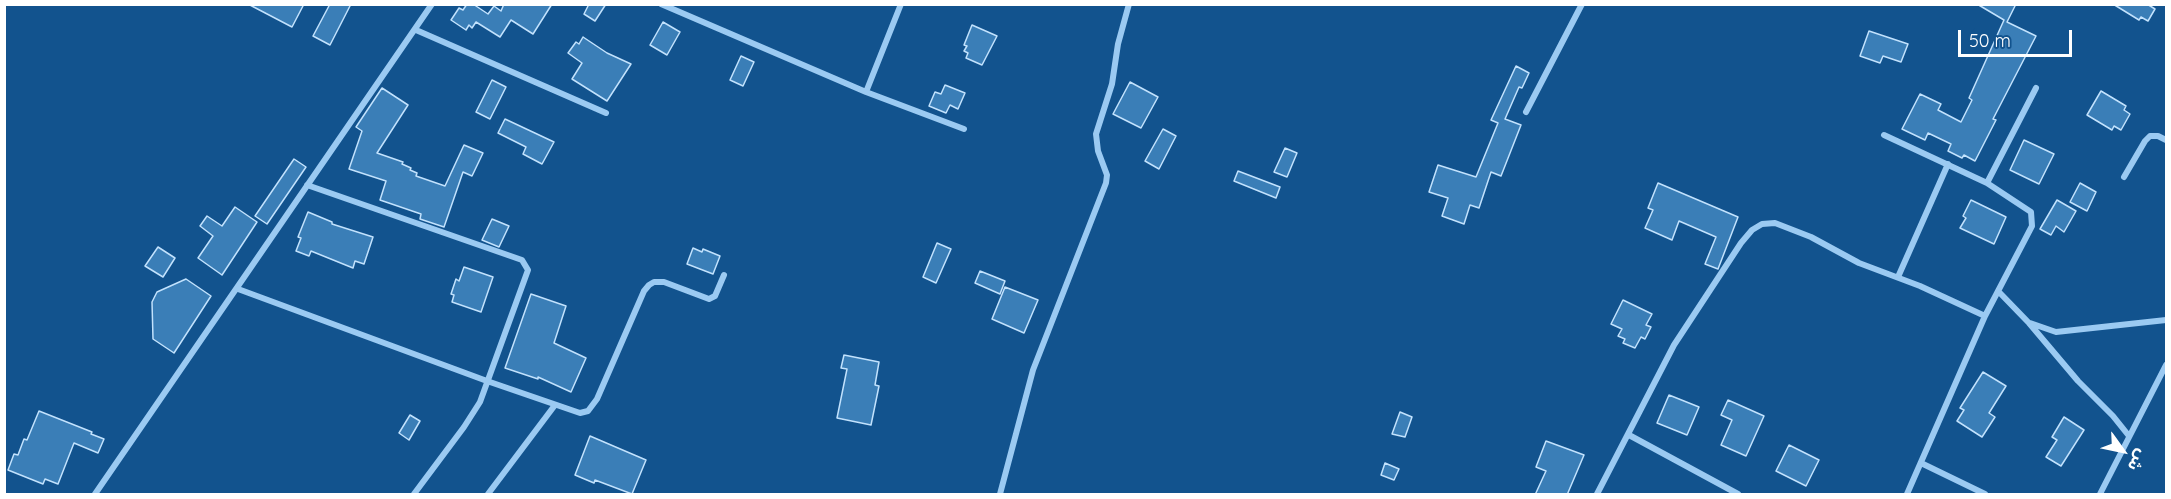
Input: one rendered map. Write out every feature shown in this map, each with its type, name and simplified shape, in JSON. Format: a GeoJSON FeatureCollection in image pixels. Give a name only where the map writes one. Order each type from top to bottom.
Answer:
{"type":"FeatureCollection","features":[{"type":"Feature","properties":{"kind":"street"},"geometry":{"type":"LineString","coordinates":[[95,495],[432,4]]}},
{"type":"Feature","properties":{"kind":"street"},"geometry":{"type":"LineString","coordinates":[[661,4],[866,92],[964,129]]}},
{"type":"Feature","properties":{"kind":"street"},"geometry":{"type":"LineString","coordinates":[[866,92],[901,4]]}},
{"type":"Feature","properties":{"kind":"street"},"geometry":{"type":"LineString","coordinates":[[1000,495],[1033,370],[1106,183],[1107,175],[1098,151],[1096,134],[1112,84],[1118,44],[1129,4]]}},
{"type":"Feature","properties":{"kind":"street"},"geometry":{"type":"LineString","coordinates":[[1526,112],[1582,4]]}},
{"type":"Feature","properties":{"kind":"street"},"geometry":{"type":"LineString","coordinates":[[416,30],[606,113]]}},
{"type":"Feature","properties":{"kind":"street"},"geometry":{"type":"LineString","coordinates":[[1988,183],[2036,88]]}},
{"type":"Feature","properties":{"kind":"street"},"geometry":{"type":"LineString","coordinates":[[1884,135],[1988,183],[2031,212],[2032,226],[1985,316],[1907,495]]}},
{"type":"Feature","properties":{"kind":"street"},"geometry":{"type":"LineString","coordinates":[[2124,177],[2150,136],[2158,136],[2166,140]]}},
{"type":"Feature","properties":{"kind":"street"},"geometry":{"type":"LineString","coordinates":[[1898,277],[1948,164]]}},
{"type":"Feature","properties":{"kind":"street"},"geometry":{"type":"LineString","coordinates":[[307,185],[526,263],[528,276],[472,415],[414,495]]}},
{"type":"Feature","properties":{"kind":"street"},"geometry":{"type":"LineString","coordinates":[[1597,495],[1674,345],[1741,243],[1752,230],[1762,224],[1775,223],[1811,237],[1859,263],[1950,298],[1985,316]]}},
{"type":"Feature","properties":{"kind":"street"},"geometry":{"type":"LineString","coordinates":[[238,289],[580,413],[592,408],[644,291],[649,285],[654,282],[664,282],[709,299],[713,298],[724,275]]}},
{"type":"Feature","properties":{"kind":"street"},"geometry":{"type":"LineString","coordinates":[[1999,292],[2129,436]]}},
{"type":"Feature","properties":{"kind":"street"},"geometry":{"type":"LineString","coordinates":[[2029,323],[2056,332],[2166,320]]}},
{"type":"Feature","properties":{"kind":"street"},"geometry":{"type":"LineString","coordinates":[[2100,495],[2166,365]]}},
{"type":"Feature","properties":{"kind":"street"},"geometry":{"type":"LineString","coordinates":[[488,495],[555,405]]}},
{"type":"Feature","properties":{"kind":"street"},"geometry":{"type":"LineString","coordinates":[[1629,435],[1738,495]]}},
{"type":"Feature","properties":{"kind":"street"},"geometry":{"type":"LineString","coordinates":[[1922,463],[1985,495]]}},
{"type":"Feature","properties":{"kind":"building"},"geometry":{"type":"Polygon","coordinates":[[[248,4],[304,4],[292,27],[248,4]]]}},
{"type":"Feature","properties":{"kind":"building"},"geometry":{"type":"Polygon","coordinates":[[[330,4],[351,4],[330,45],[313,36],[330,4]]]}},
{"type":"Feature","properties":{"kind":"building"},"geometry":{"type":"Polygon","coordinates":[[[467,4],[473,4],[488,14],[494,6],[501,11],[504,4],[552,4],[533,34],[511,20],[500,37],[476,22],[472,28],[469,25],[466,30],[451,20],[459,8],[463,10],[467,4]]]}},
{"type":"Feature","properties":{"kind":"building"},"geometry":{"type":"Polygon","coordinates":[[[589,4],[606,4],[595,21],[584,14],[589,4]]]}},
{"type":"Feature","properties":{"kind":"building"},"geometry":{"type":"Polygon","coordinates":[[[1977,4],[2016,4],[2007,22],[2036,36],[1993,119],[1996,120],[1975,161],[1964,155],[1962,158],[1948,151],[1951,144],[1928,133],[1925,140],[1902,129],[1920,94],[1941,104],[1938,110],[1961,122],[1972,100],[1969,98],[2004,20],[1977,4]]]}},
{"type":"Feature","properties":{"kind":"building"},"geometry":{"type":"Polygon","coordinates":[[[2113,4],[2147,4],[2155,9],[2148,21],[2141,17],[2139,20],[2113,4]]]}},
{"type":"Feature","properties":{"kind":"building"},"geometry":{"type":"Polygon","coordinates":[[[663,22],[680,32],[667,55],[650,45],[663,22]]]}},
{"type":"Feature","properties":{"kind":"building"},"geometry":{"type":"Polygon","coordinates":[[[972,25],[997,36],[982,65],[966,58],[968,53],[964,51],[972,25]]]}},
{"type":"Feature","properties":{"kind":"building"},"geometry":{"type":"Polygon","coordinates":[[[1869,31],[1908,44],[1901,62],[1883,56],[1880,63],[1860,56],[1869,31]]]}},
{"type":"Feature","properties":{"kind":"building"},"geometry":{"type":"Polygon","coordinates":[[[583,37],[607,53],[631,64],[607,101],[572,79],[582,63],[568,53],[576,42],[579,44],[583,37]]]}},
{"type":"Feature","properties":{"kind":"building"},"geometry":{"type":"Polygon","coordinates":[[[741,56],[754,62],[743,86],[730,80],[741,56]]]}},
{"type":"Feature","properties":{"kind":"building"},"geometry":{"type":"Polygon","coordinates":[[[1516,66],[1529,73],[1522,88],[1519,87],[1505,119],[1521,125],[1501,176],[1491,172],[1479,208],[1470,205],[1464,224],[1442,216],[1448,198],[1429,192],[1438,165],[1476,177],[1498,123],[1491,120],[1516,66]]]}},
{"type":"Feature","properties":{"kind":"building"},"geometry":{"type":"Polygon","coordinates":[[[492,80],[506,87],[490,119],[476,112],[492,80]]]}},
{"type":"Feature","properties":{"kind":"building"},"geometry":{"type":"Polygon","coordinates":[[[1130,82],[1158,97],[1141,128],[1113,114],[1130,82]]]}},
{"type":"Feature","properties":{"kind":"building"},"geometry":{"type":"Polygon","coordinates":[[[945,85],[965,93],[958,109],[950,105],[946,113],[929,106],[935,92],[941,94],[945,85]]]}},
{"type":"Feature","properties":{"kind":"building"},"geometry":{"type":"Polygon","coordinates":[[[382,88],[408,105],[377,153],[403,162],[402,164],[417,173],[416,176],[445,186],[464,145],[483,153],[472,176],[463,172],[444,227],[420,219],[421,214],[380,200],[386,181],[349,169],[362,131],[356,127],[382,88]]]}},
{"type":"Feature","properties":{"kind":"building"},"geometry":{"type":"Polygon","coordinates":[[[2101,91],[2126,106],[2124,110],[2130,114],[2121,130],[2114,126],[2112,130],[2087,115],[2101,91]]]}},
{"type":"Feature","properties":{"kind":"building"},"geometry":{"type":"Polygon","coordinates":[[[505,119],[554,142],[542,164],[523,154],[526,147],[498,133],[505,119]]]}},
{"type":"Feature","properties":{"kind":"building"},"geometry":{"type":"Polygon","coordinates":[[[1163,129],[1176,136],[1159,169],[1145,161],[1163,129]]]}},
{"type":"Feature","properties":{"kind":"building"},"geometry":{"type":"Polygon","coordinates":[[[2024,140],[2054,154],[2039,184],[2010,170],[2024,140]]]}},
{"type":"Feature","properties":{"kind":"building"},"geometry":{"type":"Polygon","coordinates":[[[1285,148],[1297,153],[1287,177],[1274,172],[1285,148]]]}},
{"type":"Feature","properties":{"kind":"building"},"geometry":{"type":"Polygon","coordinates":[[[294,159],[306,167],[267,224],[255,216],[294,159]]]}},
{"type":"Feature","properties":{"kind":"building"},"geometry":{"type":"Polygon","coordinates":[[[1238,171],[1280,187],[1276,198],[1234,181],[1238,171]]]}},
{"type":"Feature","properties":{"kind":"building"},"geometry":{"type":"Polygon","coordinates":[[[1658,183],[1738,217],[1718,269],[1705,264],[1716,237],[1679,221],[1672,240],[1645,228],[1653,210],[1648,208],[1658,183]]]}},
{"type":"Feature","properties":{"kind":"building"},"geometry":{"type":"Polygon","coordinates":[[[2080,183],[2096,192],[2087,211],[2070,202],[2080,183]]]}},
{"type":"Feature","properties":{"kind":"building"},"geometry":{"type":"Polygon","coordinates":[[[1971,200],[2006,217],[1994,244],[1960,228],[1966,218],[1963,216],[1971,200]]]}},
{"type":"Feature","properties":{"kind":"building"},"geometry":{"type":"Polygon","coordinates":[[[2057,200],[2076,211],[2064,232],[2056,226],[2051,235],[2040,229],[2057,200]]]}},
{"type":"Feature","properties":{"kind":"building"},"geometry":{"type":"Polygon","coordinates":[[[235,207],[257,222],[222,275],[198,258],[213,236],[200,226],[207,216],[222,226],[235,207]]]}},
{"type":"Feature","properties":{"kind":"building"},"geometry":{"type":"Polygon","coordinates":[[[308,212],[332,224],[373,237],[364,264],[355,261],[353,268],[311,251],[309,256],[296,251],[301,238],[298,237],[308,212]]]}},
{"type":"Feature","properties":{"kind":"building"},"geometry":{"type":"Polygon","coordinates":[[[492,219],[509,226],[499,247],[482,240],[492,219]]]}},
{"type":"Feature","properties":{"kind":"building"},"geometry":{"type":"Polygon","coordinates":[[[937,243],[951,249],[936,283],[923,277],[937,243]]]}},
{"type":"Feature","properties":{"kind":"building"},"geometry":{"type":"Polygon","coordinates":[[[158,247],[175,258],[163,277],[145,266],[158,247]]]}},
{"type":"Feature","properties":{"kind":"building"},"geometry":{"type":"Polygon","coordinates":[[[693,248],[702,252],[703,249],[720,256],[713,274],[687,264],[693,248]]]}},
{"type":"Feature","properties":{"kind":"building"},"geometry":{"type":"Polygon","coordinates":[[[464,267],[493,277],[481,312],[452,302],[454,295],[451,294],[456,279],[459,281],[464,267]]]}},
{"type":"Feature","properties":{"kind":"building"},"geometry":{"type":"Polygon","coordinates":[[[980,271],[1005,281],[1000,294],[975,283],[980,271]]]}},
{"type":"Feature","properties":{"kind":"building"},"geometry":{"type":"Polygon","coordinates":[[[186,279],[211,296],[174,353],[153,339],[152,302],[157,292],[186,279]]]}},
{"type":"Feature","properties":{"kind":"building"},"geometry":{"type":"Polygon","coordinates":[[[1005,287],[1038,300],[1024,333],[992,319],[1005,287]]]}},
{"type":"Feature","properties":{"kind":"building"},"geometry":{"type":"Polygon","coordinates":[[[531,294],[566,306],[554,343],[586,358],[571,392],[538,377],[538,379],[505,368],[531,294]]]}},
{"type":"Feature","properties":{"kind":"building"},"geometry":{"type":"Polygon","coordinates":[[[1623,300],[1652,314],[1646,325],[1651,327],[1645,339],[1641,337],[1635,348],[1623,343],[1625,339],[1618,336],[1622,329],[1611,324],[1623,300]]]}},
{"type":"Feature","properties":{"kind":"building"},"geometry":{"type":"Polygon","coordinates":[[[844,355],[879,362],[875,385],[879,386],[871,425],[837,418],[847,369],[841,368],[844,355]]]}},
{"type":"Feature","properties":{"kind":"building"},"geometry":{"type":"Polygon","coordinates":[[[1983,372],[2006,386],[1989,413],[1995,417],[1982,437],[1957,421],[1964,410],[1960,408],[1983,372]]]}},
{"type":"Feature","properties":{"kind":"building"},"geometry":{"type":"Polygon","coordinates":[[[1669,395],[1699,407],[1687,435],[1657,423],[1669,395]]]}},
{"type":"Feature","properties":{"kind":"building"},"geometry":{"type":"Polygon","coordinates":[[[1728,400],[1764,416],[1746,456],[1721,445],[1732,420],[1721,415],[1728,400]]]}},
{"type":"Feature","properties":{"kind":"building"},"geometry":{"type":"Polygon","coordinates":[[[39,411],[104,439],[98,453],[74,443],[58,484],[45,479],[43,484],[8,470],[14,454],[18,455],[24,439],[27,440],[39,411]]]}},
{"type":"Feature","properties":{"kind":"building"},"geometry":{"type":"Polygon","coordinates":[[[1400,412],[1412,417],[1405,437],[1392,434],[1400,412]]]}},
{"type":"Feature","properties":{"kind":"building"},"geometry":{"type":"Polygon","coordinates":[[[410,415],[420,421],[409,440],[399,433],[410,415]]]}},
{"type":"Feature","properties":{"kind":"building"},"geometry":{"type":"Polygon","coordinates":[[[2064,417],[2084,430],[2061,466],[2046,457],[2057,440],[2052,437],[2064,417]]]}},
{"type":"Feature","properties":{"kind":"building"},"geometry":{"type":"Polygon","coordinates":[[[590,436],[646,460],[632,494],[575,475],[590,436]]]}},
{"type":"Feature","properties":{"kind":"building"},"geometry":{"type":"Polygon","coordinates":[[[1546,441],[1584,455],[1567,495],[1535,495],[1546,471],[1536,467],[1546,441]]]}},
{"type":"Feature","properties":{"kind":"building"},"geometry":{"type":"Polygon","coordinates":[[[1789,445],[1819,460],[1806,486],[1776,471],[1789,445]]]}},
{"type":"Feature","properties":{"kind":"building"},"geometry":{"type":"Polygon","coordinates":[[[1385,463],[1399,469],[1394,480],[1381,475],[1385,463]]]}}]}
